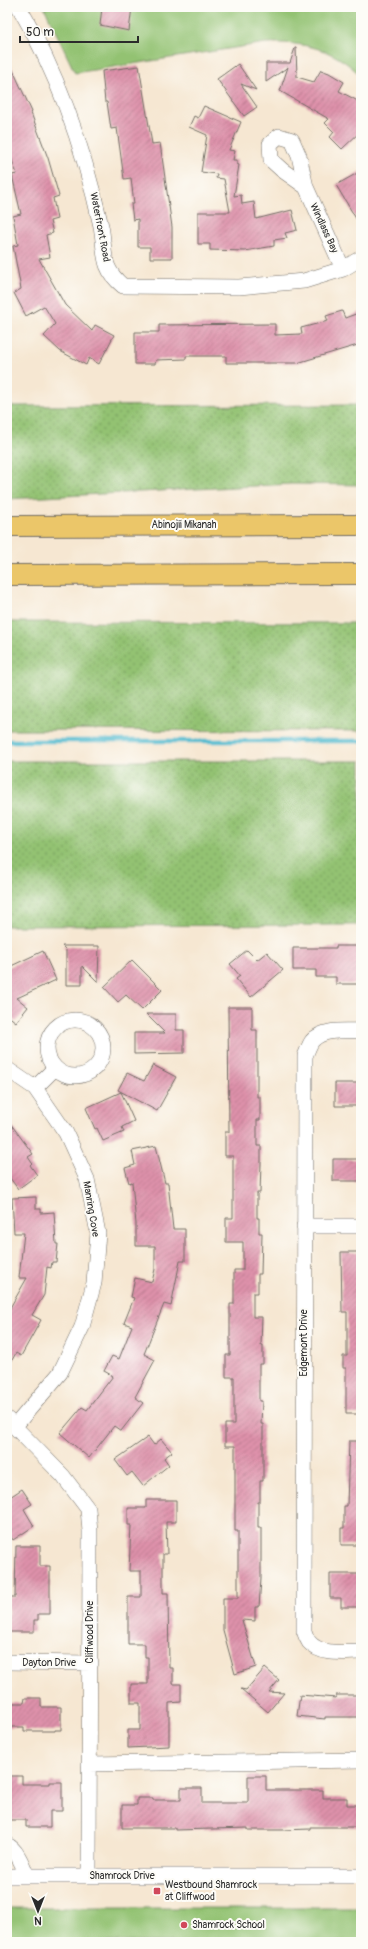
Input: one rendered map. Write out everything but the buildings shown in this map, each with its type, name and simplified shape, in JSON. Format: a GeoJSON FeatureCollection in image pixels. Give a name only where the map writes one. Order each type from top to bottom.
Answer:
{"type":"FeatureCollection","features":[{"type":"Feature","properties":{"kind":"main road","name":"Abinojii Mikanah"},"geometry":{"type":"LineString","coordinates":[[7,526],[361,525]]}},
{"type":"Feature","properties":{"kind":"main road"},"geometry":{"type":"LineString","coordinates":[[7,574],[361,574]]}},
{"type":"Feature","properties":{"kind":"street","name":"Waterfront Road"},"geometry":{"type":"LineString","coordinates":[[19,7],[38,40],[58,83],[72,120],[92,189],[103,236],[105,261],[112,277],[123,286],[239,287],[304,281],[343,269],[361,258]]}},
{"type":"Feature","properties":{"kind":"street","name":"Windlass Bay"},"geometry":{"type":"LineString","coordinates":[[306,187],[343,269]]}},
{"type":"Feature","properties":{"kind":"street","name":"Edgemont Drive"},"geometry":{"type":"LineString","coordinates":[[361,1031],[336,1031],[321,1035],[312,1042],[305,1056],[304,1226],[304,1630],[309,1642],[318,1649],[331,1652],[361,1652]]}},
{"type":"Feature","properties":{"kind":"street"},"geometry":{"type":"LineString","coordinates":[[35,1088],[55,1068]]}},
{"type":"Feature","properties":{"kind":"street","name":"Manring Cove"},"geometry":{"type":"LineString","coordinates":[[7,1069],[35,1088],[66,1133],[87,1179],[98,1233],[94,1283],[82,1327],[60,1373],[11,1422]]}},
{"type":"Feature","properties":{"kind":"street"},"geometry":{"type":"LineString","coordinates":[[304,1226],[361,1226]]}},
{"type":"Feature","properties":{"kind":"street","name":"Cliffwood Drive"},"geometry":{"type":"LineString","coordinates":[[11,1422],[63,1476],[88,1510],[90,1531],[91,1663],[89,1876]]}},
{"type":"Feature","properties":{"kind":"street","name":"Dayton Drive"},"geometry":{"type":"LineString","coordinates":[[7,1662],[91,1663]]}},
{"type":"Feature","properties":{"kind":"street"},"geometry":{"type":"LineString","coordinates":[[89,1764],[361,1760]]}},
{"type":"Feature","properties":{"kind":"street"},"geometry":{"type":"LineString","coordinates":[[7,1845],[10,1846],[18,1856],[27,1876]]}},
{"type":"Feature","properties":{"kind":"street","name":"Shamrock Drive"},"geometry":{"type":"LineString","coordinates":[[7,1876],[361,1876]]}},
{"type":"Feature","properties":{"kind":"green space"},"geometry":{"type":"Polygon","coordinates":[[[44,7],[361,7],[361,76],[340,59],[329,53],[305,46],[280,43],[266,43],[75,73],[44,7]]]}},
{"type":"Feature","properties":{"kind":"green space"},"geometry":{"type":"Polygon","coordinates":[[[361,405],[361,485],[292,484],[7,499],[7,406],[361,405]]]}},
{"type":"Feature","properties":{"kind":"green space"},"geometry":{"type":"Polygon","coordinates":[[[7,622],[361,623],[361,731],[7,730],[7,622]]]}},
{"type":"Feature","properties":{"kind":"green space"},"geometry":{"type":"Polygon","coordinates":[[[7,761],[361,761],[361,925],[7,926],[7,761]]]}},
{"type":"Feature","properties":{"kind":"green space","name":"Shamrock School"},"geometry":{"type":"Polygon","coordinates":[[[7,1908],[361,1908],[361,1942],[7,1942],[7,1908]]]}},
{"type":"Feature","properties":{"kind":"waterway"},"geometry":{"type":"LineString","coordinates":[[7,741],[361,741]]}},
{"type":"Feature","properties":{"kind":"place","name":"Westbound Shamrock at Cliffwood"},"geometry":{"type":"Point","coordinates":[157,1891]}},
{"type":"Feature","properties":{"kind":"place","name":"Shamrock School"},"geometry":{"type":"Point","coordinates":[184,1925]}}]}
